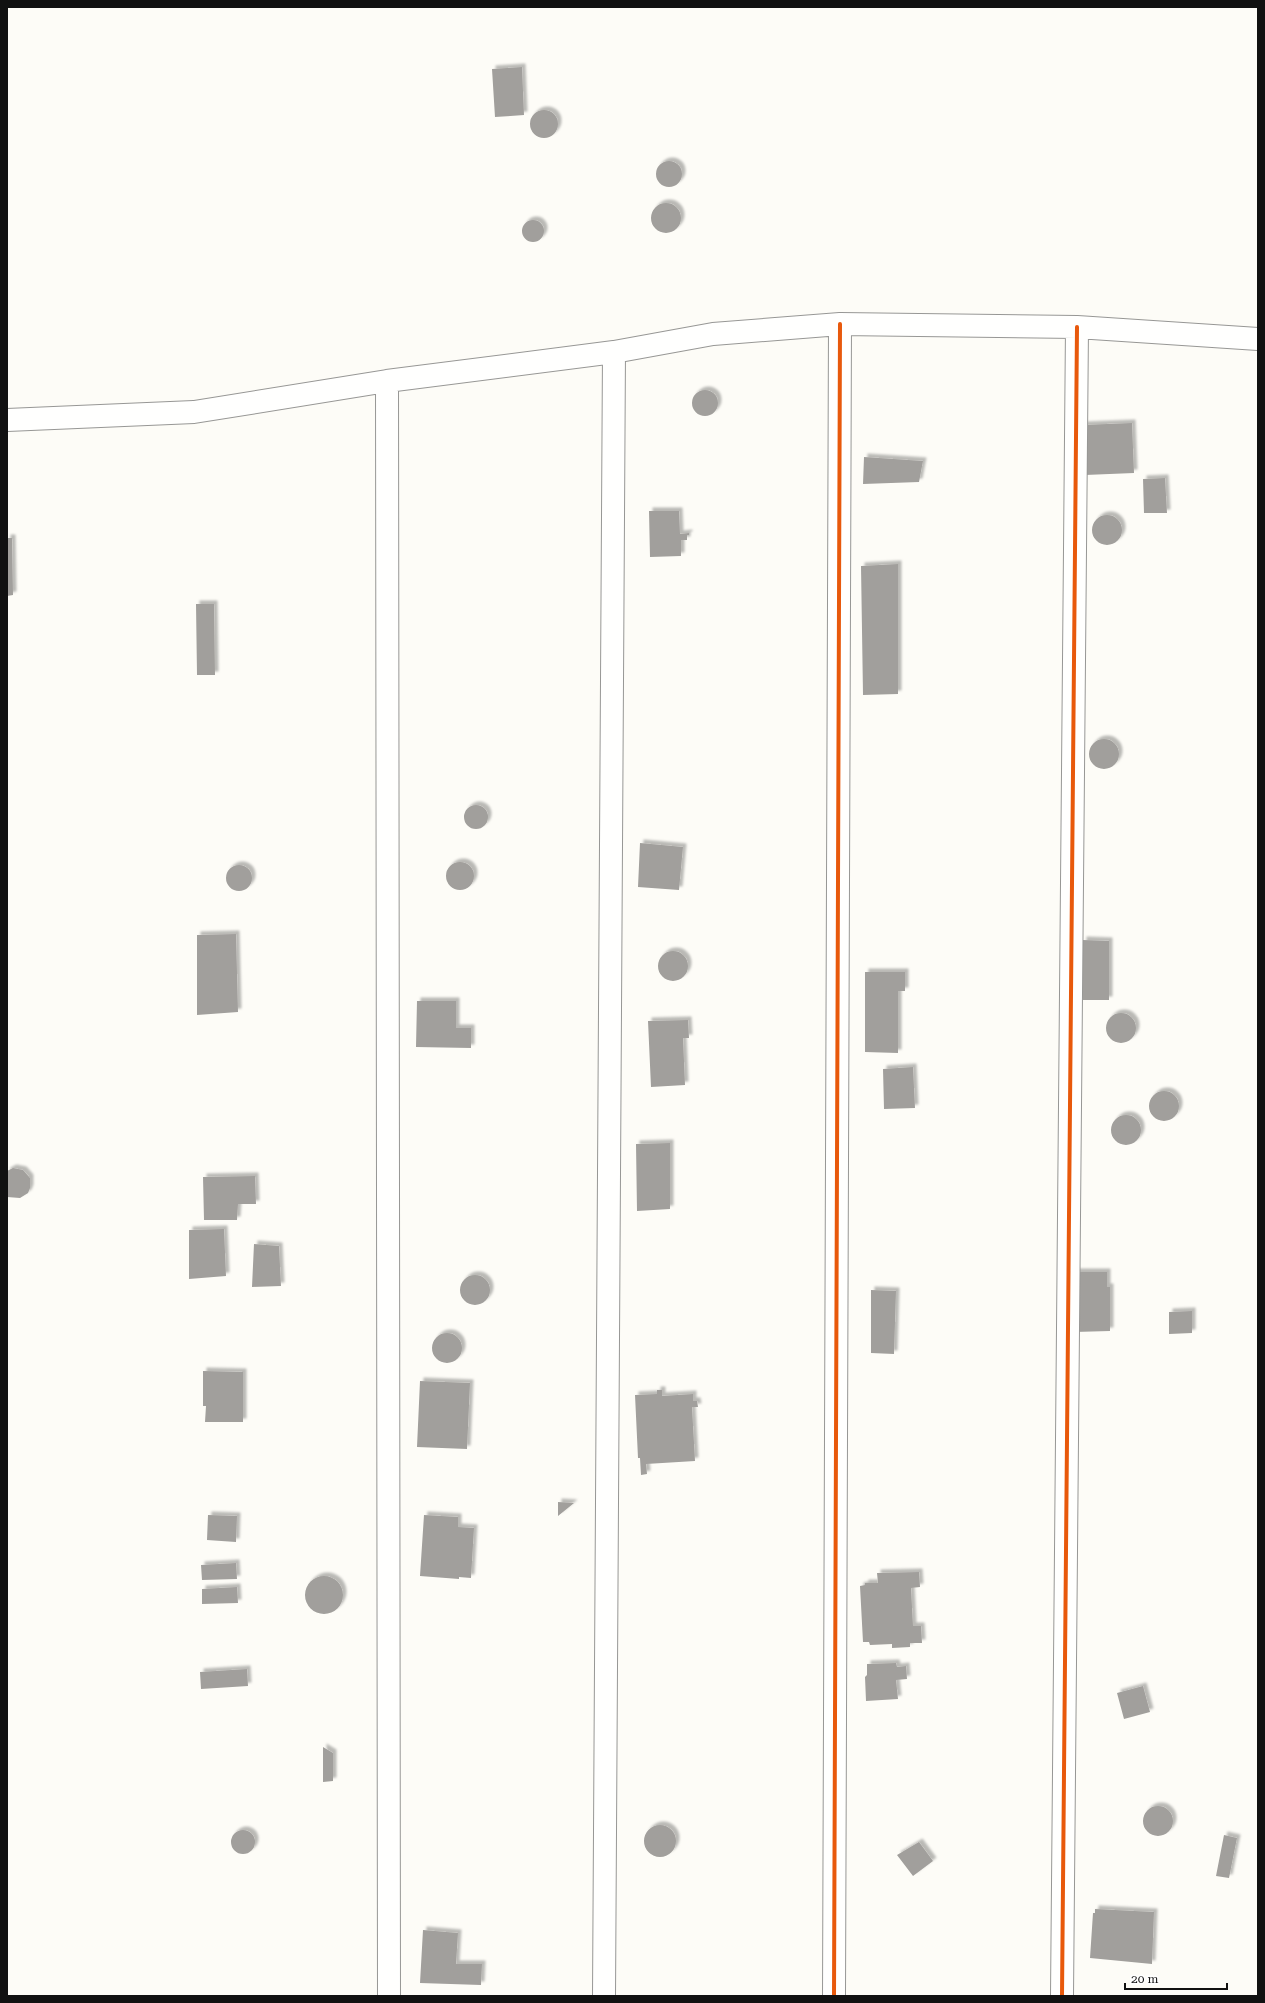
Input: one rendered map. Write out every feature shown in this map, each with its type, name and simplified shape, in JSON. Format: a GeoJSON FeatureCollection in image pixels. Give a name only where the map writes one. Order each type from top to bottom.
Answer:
{"type":"FeatureCollection","features":[{"type":"Feature","properties":{"kind":"street"},"geometry":{"type":"LineString","coordinates":[[834,1996],[840,324]]}},
{"type":"Feature","properties":{"kind":"street"},"geometry":{"type":"LineString","coordinates":[[7,420],[194,412],[387,381],[614,352],[713,334],[840,324],[1077,327],[1258,340]]}},
{"type":"Feature","properties":{"kind":"street"},"geometry":{"type":"LineString","coordinates":[[1062,1996],[1077,327]]}},
{"type":"Feature","properties":{"kind":"street"},"geometry":{"type":"LineString","coordinates":[[604,1996],[614,352]]}},
{"type":"Feature","properties":{"kind":"street"},"geometry":{"type":"LineString","coordinates":[[387,381],[389,1996]]}},
{"type":"Feature","properties":{"kind":"building"},"geometry":{"type":"Polygon","coordinates":[[[522,67],[524,115],[495,117],[492,69],[522,67]]]}},
{"type":"Feature","properties":{"kind":"building"},"geometry":{"type":"Polygon","coordinates":[[[544,110],[554,114],[558,124],[554,134],[544,138],[534,134],[530,124],[534,114],[544,110]]]}},
{"type":"Feature","properties":{"kind":"building"},"geometry":{"type":"Polygon","coordinates":[[[669,161],[678,165],[682,174],[678,183],[669,187],[660,183],[656,174],[660,165],[669,161]]]}},
{"type":"Feature","properties":{"kind":"building"},"geometry":{"type":"Polygon","coordinates":[[[666,203],[677,207],[681,218],[677,229],[666,233],[655,229],[651,218],[655,207],[666,203]]]}},
{"type":"Feature","properties":{"kind":"building"},"geometry":{"type":"Polygon","coordinates":[[[529,220],[537,220],[544,227],[544,235],[537,242],[529,242],[522,235],[522,227],[529,220]]]}},
{"type":"Feature","properties":{"kind":"building"},"geometry":{"type":"Polygon","coordinates":[[[705,390],[714,394],[718,403],[714,412],[705,416],[696,412],[692,403],[696,394],[705,390]]]}},
{"type":"Feature","properties":{"kind":"building"},"geometry":{"type":"Polygon","coordinates":[[[1132,423],[1134,473],[1085,475],[1083,425],[1132,423]]]}},
{"type":"Feature","properties":{"kind":"building"},"geometry":{"type":"Polygon","coordinates":[[[864,457],[923,461],[919,482],[863,484],[864,457]]]}},
{"type":"Feature","properties":{"kind":"building"},"geometry":{"type":"Polygon","coordinates":[[[1165,478],[1167,513],[1144,513],[1143,479],[1165,478]]]}},
{"type":"Feature","properties":{"kind":"building"},"geometry":{"type":"Polygon","coordinates":[[[649,511],[679,511],[680,534],[689,533],[689,535],[687,535],[687,540],[681,540],[681,556],[650,557],[649,511]]]}},
{"type":"Feature","properties":{"kind":"building"},"geometry":{"type":"Polygon","coordinates":[[[1107,515],[1113,516],[1121,524],[1121,536],[1113,544],[1107,545],[1101,544],[1093,536],[1092,530],[1093,524],[1101,516],[1107,515]]]}},
{"type":"Feature","properties":{"kind":"building"},"geometry":{"type":"Polygon","coordinates":[[[7,538],[12,538],[13,595],[7,596],[7,538]]]}},
{"type":"Feature","properties":{"kind":"building"},"geometry":{"type":"Polygon","coordinates":[[[898,564],[898,694],[863,695],[861,566],[898,564]]]}},
{"type":"Feature","properties":{"kind":"building"},"geometry":{"type":"Polygon","coordinates":[[[196,604],[214,604],[215,675],[197,675],[196,604]]]}},
{"type":"Feature","properties":{"kind":"building"},"geometry":{"type":"Polygon","coordinates":[[[1104,739],[1115,743],[1119,754],[1115,765],[1104,769],[1093,765],[1089,754],[1093,743],[1104,739]]]}},
{"type":"Feature","properties":{"kind":"building"},"geometry":{"type":"Polygon","coordinates":[[[476,805],[485,808],[488,817],[485,826],[476,829],[467,826],[464,817],[467,808],[476,805]]]}},
{"type":"Feature","properties":{"kind":"building"},"geometry":{"type":"Polygon","coordinates":[[[640,843],[683,847],[679,890],[638,887],[640,843]]]}},
{"type":"Feature","properties":{"kind":"building"},"geometry":{"type":"Polygon","coordinates":[[[460,862],[470,866],[474,876],[470,886],[460,890],[450,886],[446,876],[450,866],[460,862]]]}},
{"type":"Feature","properties":{"kind":"building"},"geometry":{"type":"Polygon","coordinates":[[[239,865],[248,869],[252,878],[248,887],[239,891],[230,887],[226,878],[230,869],[239,865]]]}},
{"type":"Feature","properties":{"kind":"building"},"geometry":{"type":"Polygon","coordinates":[[[236,934],[238,1012],[197,1015],[197,935],[236,934]]]}},
{"type":"Feature","properties":{"kind":"building"},"geometry":{"type":"Polygon","coordinates":[[[1083,940],[1109,941],[1109,1000],[1083,1000],[1083,940]]]}},
{"type":"Feature","properties":{"kind":"building"},"geometry":{"type":"Polygon","coordinates":[[[673,951],[684,955],[688,966],[684,977],[673,981],[662,977],[658,966],[662,955],[673,951]]]}},
{"type":"Feature","properties":{"kind":"building"},"geometry":{"type":"Polygon","coordinates":[[[865,972],[905,972],[905,991],[898,991],[898,1053],[865,1052],[865,972]]]}},
{"type":"Feature","properties":{"kind":"building"},"geometry":{"type":"Polygon","coordinates":[[[417,1001],[456,1001],[456,1028],[471,1028],[471,1048],[416,1047],[417,1001]]]}},
{"type":"Feature","properties":{"kind":"building"},"geometry":{"type":"Polygon","coordinates":[[[1121,1013],[1132,1017],[1136,1028],[1132,1039],[1121,1043],[1110,1039],[1106,1028],[1110,1017],[1121,1013]]]}},
{"type":"Feature","properties":{"kind":"building"},"geometry":{"type":"Polygon","coordinates":[[[688,1020],[689,1038],[683,1038],[685,1085],[651,1087],[648,1021],[688,1020]]]}},
{"type":"Feature","properties":{"kind":"building"},"geometry":{"type":"Polygon","coordinates":[[[913,1067],[915,1108],[884,1109],[883,1069],[913,1067]]]}},
{"type":"Feature","properties":{"kind":"building"},"geometry":{"type":"Polygon","coordinates":[[[1164,1091],[1175,1095],[1179,1106],[1175,1117],[1164,1121],[1153,1117],[1149,1106],[1153,1095],[1164,1091]]]}},
{"type":"Feature","properties":{"kind":"building"},"geometry":{"type":"Polygon","coordinates":[[[1126,1115],[1137,1119],[1141,1130],[1137,1141],[1126,1145],[1115,1141],[1111,1130],[1115,1119],[1126,1115]]]}},
{"type":"Feature","properties":{"kind":"building"},"geometry":{"type":"Polygon","coordinates":[[[670,1143],[670,1209],[637,1211],[636,1144],[670,1143]]]}},
{"type":"Feature","properties":{"kind":"building"},"geometry":{"type":"Polygon","coordinates":[[[13,1168],[23,1170],[30,1178],[30,1188],[28,1193],[20,1198],[7,1197],[7,1171],[13,1168]]]}},
{"type":"Feature","properties":{"kind":"building"},"geometry":{"type":"Polygon","coordinates":[[[255,1176],[256,1204],[238,1204],[237,1220],[204,1220],[203,1177],[255,1176]]]}},
{"type":"Feature","properties":{"kind":"building"},"geometry":{"type":"Polygon","coordinates":[[[224,1229],[226,1276],[189,1279],[189,1230],[224,1229]]]}},
{"type":"Feature","properties":{"kind":"building"},"geometry":{"type":"Polygon","coordinates":[[[254,1244],[279,1246],[281,1286],[252,1287],[254,1244]]]}},
{"type":"Feature","properties":{"kind":"building"},"geometry":{"type":"Polygon","coordinates":[[[1072,1272],[1107,1272],[1107,1287],[1110,1287],[1110,1331],[1074,1332],[1072,1272]]]}},
{"type":"Feature","properties":{"kind":"building"},"geometry":{"type":"Polygon","coordinates":[[[475,1275],[486,1279],[490,1290],[486,1301],[475,1305],[464,1301],[460,1290],[464,1279],[475,1275]]]}},
{"type":"Feature","properties":{"kind":"building"},"geometry":{"type":"Polygon","coordinates":[[[871,1290],[896,1291],[894,1354],[871,1353],[871,1290]]]}},
{"type":"Feature","properties":{"kind":"building"},"geometry":{"type":"Polygon","coordinates":[[[1192,1311],[1192,1333],[1169,1334],[1169,1312],[1192,1311]]]}},
{"type":"Feature","properties":{"kind":"building"},"geometry":{"type":"Polygon","coordinates":[[[447,1333],[458,1337],[462,1348],[458,1359],[447,1363],[436,1359],[432,1348],[436,1337],[447,1333]]]}},
{"type":"Feature","properties":{"kind":"building"},"geometry":{"type":"Polygon","coordinates":[[[203,1371],[243,1372],[243,1422],[205,1422],[206,1406],[203,1406],[203,1371]]]}},
{"type":"Feature","properties":{"kind":"building"},"geometry":{"type":"Polygon","coordinates":[[[420,1381],[470,1383],[467,1449],[417,1447],[420,1381]]]}},
{"type":"Feature","properties":{"kind":"building"},"geometry":{"type":"Polygon","coordinates":[[[657,1390],[662,1390],[662,1396],[693,1394],[693,1401],[697,1401],[698,1407],[692,1407],[695,1461],[646,1464],[647,1474],[641,1475],[640,1458],[638,1458],[635,1395],[657,1394],[657,1390]]]}},
{"type":"Feature","properties":{"kind":"building"},"geometry":{"type":"Polygon","coordinates":[[[558,1502],[574,1503],[558,1516],[558,1502]]]}},
{"type":"Feature","properties":{"kind":"building"},"geometry":{"type":"Polygon","coordinates":[[[208,1515],[237,1516],[236,1542],[207,1540],[208,1515]]]}},
{"type":"Feature","properties":{"kind":"building"},"geometry":{"type":"Polygon","coordinates":[[[424,1515],[458,1517],[458,1527],[474,1528],[471,1578],[459,1577],[459,1579],[420,1576],[424,1515]]]}},
{"type":"Feature","properties":{"kind":"building"},"geometry":{"type":"Polygon","coordinates":[[[236,1563],[237,1579],[202,1580],[201,1565],[236,1563]]]}},
{"type":"Feature","properties":{"kind":"building"},"geometry":{"type":"Polygon","coordinates":[[[919,1572],[920,1587],[911,1588],[913,1626],[921,1626],[922,1643],[910,1643],[910,1647],[892,1648],[892,1644],[870,1645],[869,1642],[863,1642],[860,1586],[865,1585],[865,1583],[878,1583],[877,1573],[919,1572]]]}},
{"type":"Feature","properties":{"kind":"building"},"geometry":{"type":"Polygon","coordinates":[[[324,1576],[334,1579],[340,1585],[343,1595],[340,1605],[334,1611],[324,1614],[314,1611],[308,1605],[305,1595],[308,1585],[314,1579],[324,1576]]]}},
{"type":"Feature","properties":{"kind":"building"},"geometry":{"type":"Polygon","coordinates":[[[237,1587],[238,1603],[202,1604],[202,1589],[237,1587]]]}},
{"type":"Feature","properties":{"kind":"building"},"geometry":{"type":"Polygon","coordinates":[[[896,1663],[897,1667],[906,1666],[907,1679],[896,1680],[898,1699],[866,1701],[865,1677],[867,1675],[867,1664],[896,1663]]]}},
{"type":"Feature","properties":{"kind":"building"},"geometry":{"type":"Polygon","coordinates":[[[247,1669],[248,1686],[201,1689],[200,1672],[247,1669]]]}},
{"type":"Feature","properties":{"kind":"building"},"geometry":{"type":"Polygon","coordinates":[[[1143,1686],[1150,1712],[1124,1719],[1117,1693],[1143,1686]]]}},
{"type":"Feature","properties":{"kind":"building"},"geometry":{"type":"Polygon","coordinates":[[[323,1747],[333,1753],[333,1781],[323,1782],[323,1747]]]}},
{"type":"Feature","properties":{"kind":"building"},"geometry":{"type":"Polygon","coordinates":[[[1158,1806],[1169,1810],[1173,1821],[1169,1832],[1158,1836],[1147,1832],[1143,1821],[1147,1810],[1158,1806]]]}},
{"type":"Feature","properties":{"kind":"building"},"geometry":{"type":"Polygon","coordinates":[[[657,1825],[663,1825],[673,1832],[676,1841],[675,1847],[669,1854],[663,1857],[657,1857],[647,1850],[644,1844],[644,1838],[651,1828],[657,1825]]]}},
{"type":"Feature","properties":{"kind":"building"},"geometry":{"type":"Polygon","coordinates":[[[243,1830],[252,1833],[255,1842],[252,1851],[243,1854],[234,1851],[231,1842],[234,1833],[243,1830]]]}},
{"type":"Feature","properties":{"kind":"building"},"geometry":{"type":"Polygon","coordinates":[[[1224,1835],[1237,1838],[1229,1878],[1216,1876],[1224,1835]]]}},
{"type":"Feature","properties":{"kind":"building"},"geometry":{"type":"Polygon","coordinates":[[[919,1842],[933,1861],[913,1876],[897,1855],[919,1842]]]}},
{"type":"Feature","properties":{"kind":"building"},"geometry":{"type":"Polygon","coordinates":[[[1095,1909],[1154,1912],[1152,1964],[1090,1958],[1093,1913],[1095,1913],[1095,1909]]]}},
{"type":"Feature","properties":{"kind":"building"},"geometry":{"type":"Polygon","coordinates":[[[423,1930],[458,1933],[456,1964],[482,1964],[481,1985],[420,1983],[423,1930]]]}},
{"type":"Feature","properties":{"kind":"cycle path"},"geometry":{"type":"LineString","coordinates":[[834,1996],[840,324]]}},
{"type":"Feature","properties":{"kind":"cycle path"},"geometry":{"type":"LineString","coordinates":[[1062,1996],[1077,327]]}}]}
